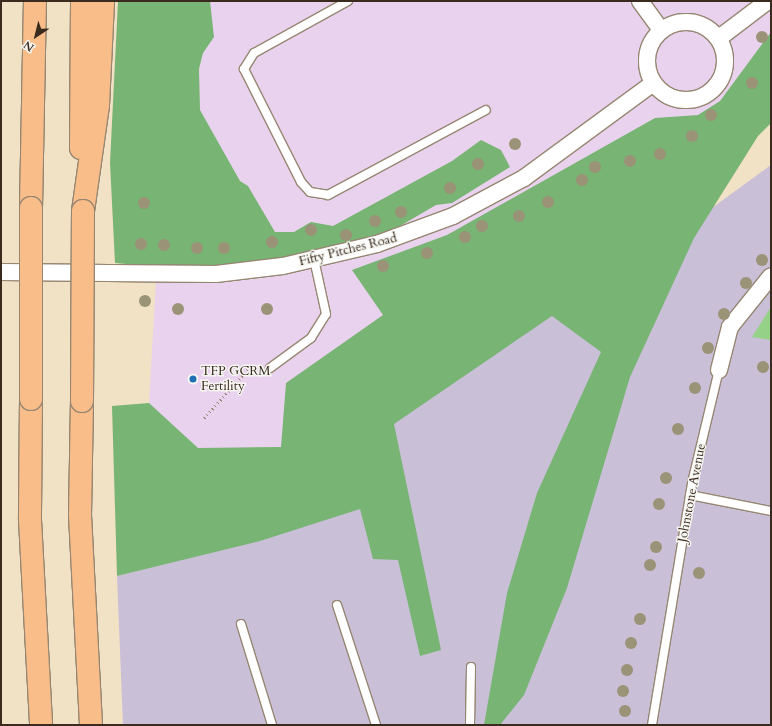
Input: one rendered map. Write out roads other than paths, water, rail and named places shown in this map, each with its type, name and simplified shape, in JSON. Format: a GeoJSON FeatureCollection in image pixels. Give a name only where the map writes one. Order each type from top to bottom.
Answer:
{"type":"FeatureCollection","features":[{"type":"Feature","properties":{"kind":"highway"},"geometry":{"type":"LineString","coordinates":[[35,1],[30,520],[41,725]]}},
{"type":"Feature","properties":{"kind":"highway"},"geometry":{"type":"LineString","coordinates":[[82,1],[83,210],[80,515],[91,725]]}},
{"type":"Feature","properties":{"kind":"highway"},"geometry":{"type":"LineString","coordinates":[[83,210],[98,105],[103,1]]}},
{"type":"Feature","properties":{"kind":"street"},"geometry":{"type":"LineString","coordinates":[[640,1],[661,30]]}},
{"type":"Feature","properties":{"kind":"street"},"geometry":{"type":"LineString","coordinates":[[719,38],[768,1]]}},
{"type":"Feature","properties":{"kind":"street"},"geometry":{"type":"LineString","coordinates":[[681,22],[700,24],[719,38],[725,51],[726,69],[717,87],[706,95],[690,100],[668,97],[652,84],[646,67],[648,48],[661,30],[681,22]]}},
{"type":"Feature","properties":{"kind":"street","name":"Fifty Pitches Road"},"geometry":{"type":"LineString","coordinates":[[1,272],[216,274],[314,259],[413,232],[490,198],[552,160],[652,84]]}},
{"type":"Feature","properties":{"kind":"street","name":"Johnstone Avenue"},"geometry":{"type":"LineString","coordinates":[[720,370],[730,327],[771,276]]}},
{"type":"Feature","properties":{"kind":"lane"},"geometry":{"type":"LineString","coordinates":[[348,1],[254,53],[244,69],[301,182],[310,192],[328,195],[486,110]]}},
{"type":"Feature","properties":{"kind":"lane"},"geometry":{"type":"LineString","coordinates":[[270,368],[311,338],[326,314],[314,259]]}},
{"type":"Feature","properties":{"kind":"lane","name":"Johnstone Avenue"},"geometry":{"type":"LineString","coordinates":[[652,725],[690,495],[720,370]]}},
{"type":"Feature","properties":{"kind":"lane"},"geometry":{"type":"LineString","coordinates":[[690,495],[771,511]]}},
{"type":"Feature","properties":{"kind":"lane"},"geometry":{"type":"LineString","coordinates":[[337,605],[376,725]]}},
{"type":"Feature","properties":{"kind":"lane"},"geometry":{"type":"LineString","coordinates":[[241,624],[272,725]]}},
{"type":"Feature","properties":{"kind":"lane"},"geometry":{"type":"LineString","coordinates":[[470,725],[471,668]]}},
{"type":"Feature","properties":{"kind":"place","name":"TFP GCRM Fertility"},"geometry":{"type":"Point","coordinates":[193,379]}}]}
